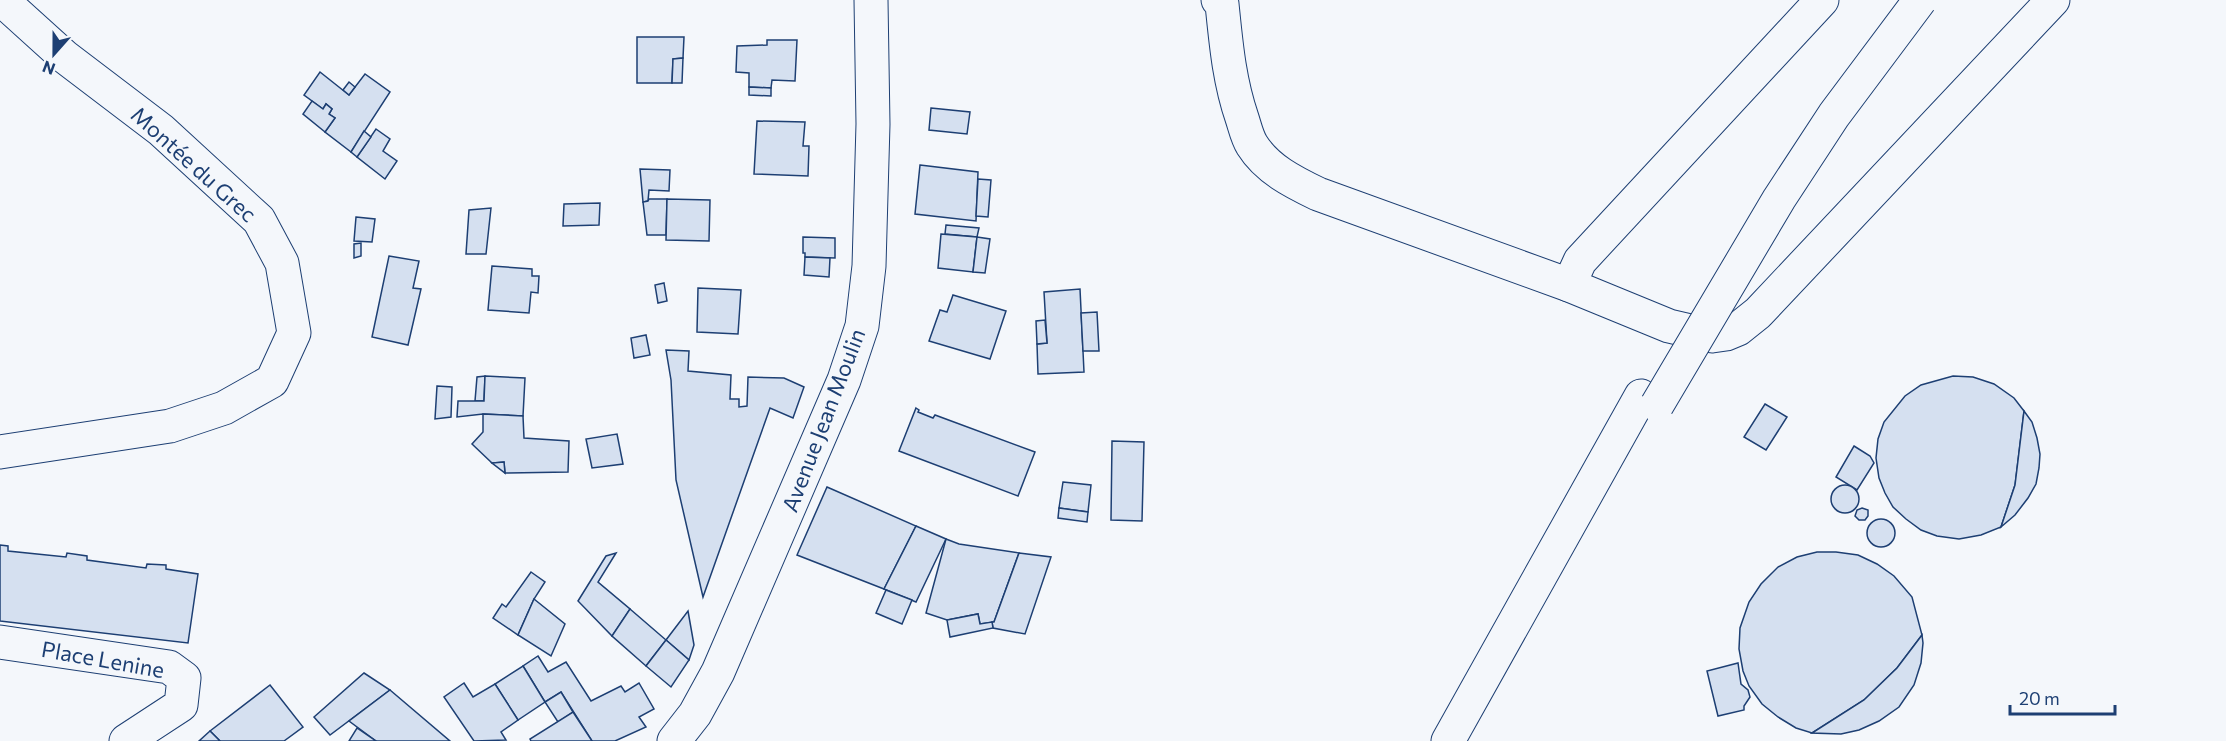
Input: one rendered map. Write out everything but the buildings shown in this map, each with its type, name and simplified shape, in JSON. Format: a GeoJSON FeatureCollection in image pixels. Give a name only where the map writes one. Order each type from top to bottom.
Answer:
{"type":"FeatureCollection","features":[{"type":"Feature","properties":{"kind":"street","name":"Montée du Grec"},"geometry":{"type":"LineString","coordinates":[[0,452],[170,426],[224,408],[272,381],[294,333],[282,263],[259,220],[161,130],[65,57],[2,0]]}},
{"type":"Feature","properties":{"kind":"street","name":"Avenue Jean Moulin"},"geometry":{"type":"LineString","coordinates":[[674,741],[695,714],[718,672],[844,380],[862,326],[869,266],[872,159],[871,0]]}},
{"type":"Feature","properties":{"kind":"street"},"geometry":{"type":"LineString","coordinates":[[1218,0],[1222,4],[1227,63],[1251,144],[1267,163],[1289,180],[1318,194],[1569,285],[1670,327],[1712,336],[1738,329],[1758,313],[2053,0]]}},
{"type":"Feature","properties":{"kind":"street"},"geometry":{"type":"LineString","coordinates":[[1569,285],[1580,261],[1822,0]]}},
{"type":"Feature","properties":{"kind":"street"},"geometry":{"type":"LineString","coordinates":[[1471,741],[1649,401],[1716,263],[1818,103],[1893,0]]}},
{"type":"Feature","properties":{"kind":"street"},"geometry":{"type":"LineString","coordinates":[[1448,741],[1649,401],[1834,115],[1920,0]]}},
{"type":"Feature","properties":{"kind":"street","name":"Place Lenine"},"geometry":{"type":"LineString","coordinates":[[0,642],[170,668],[184,678],[181,705],[126,741]]}}]}
